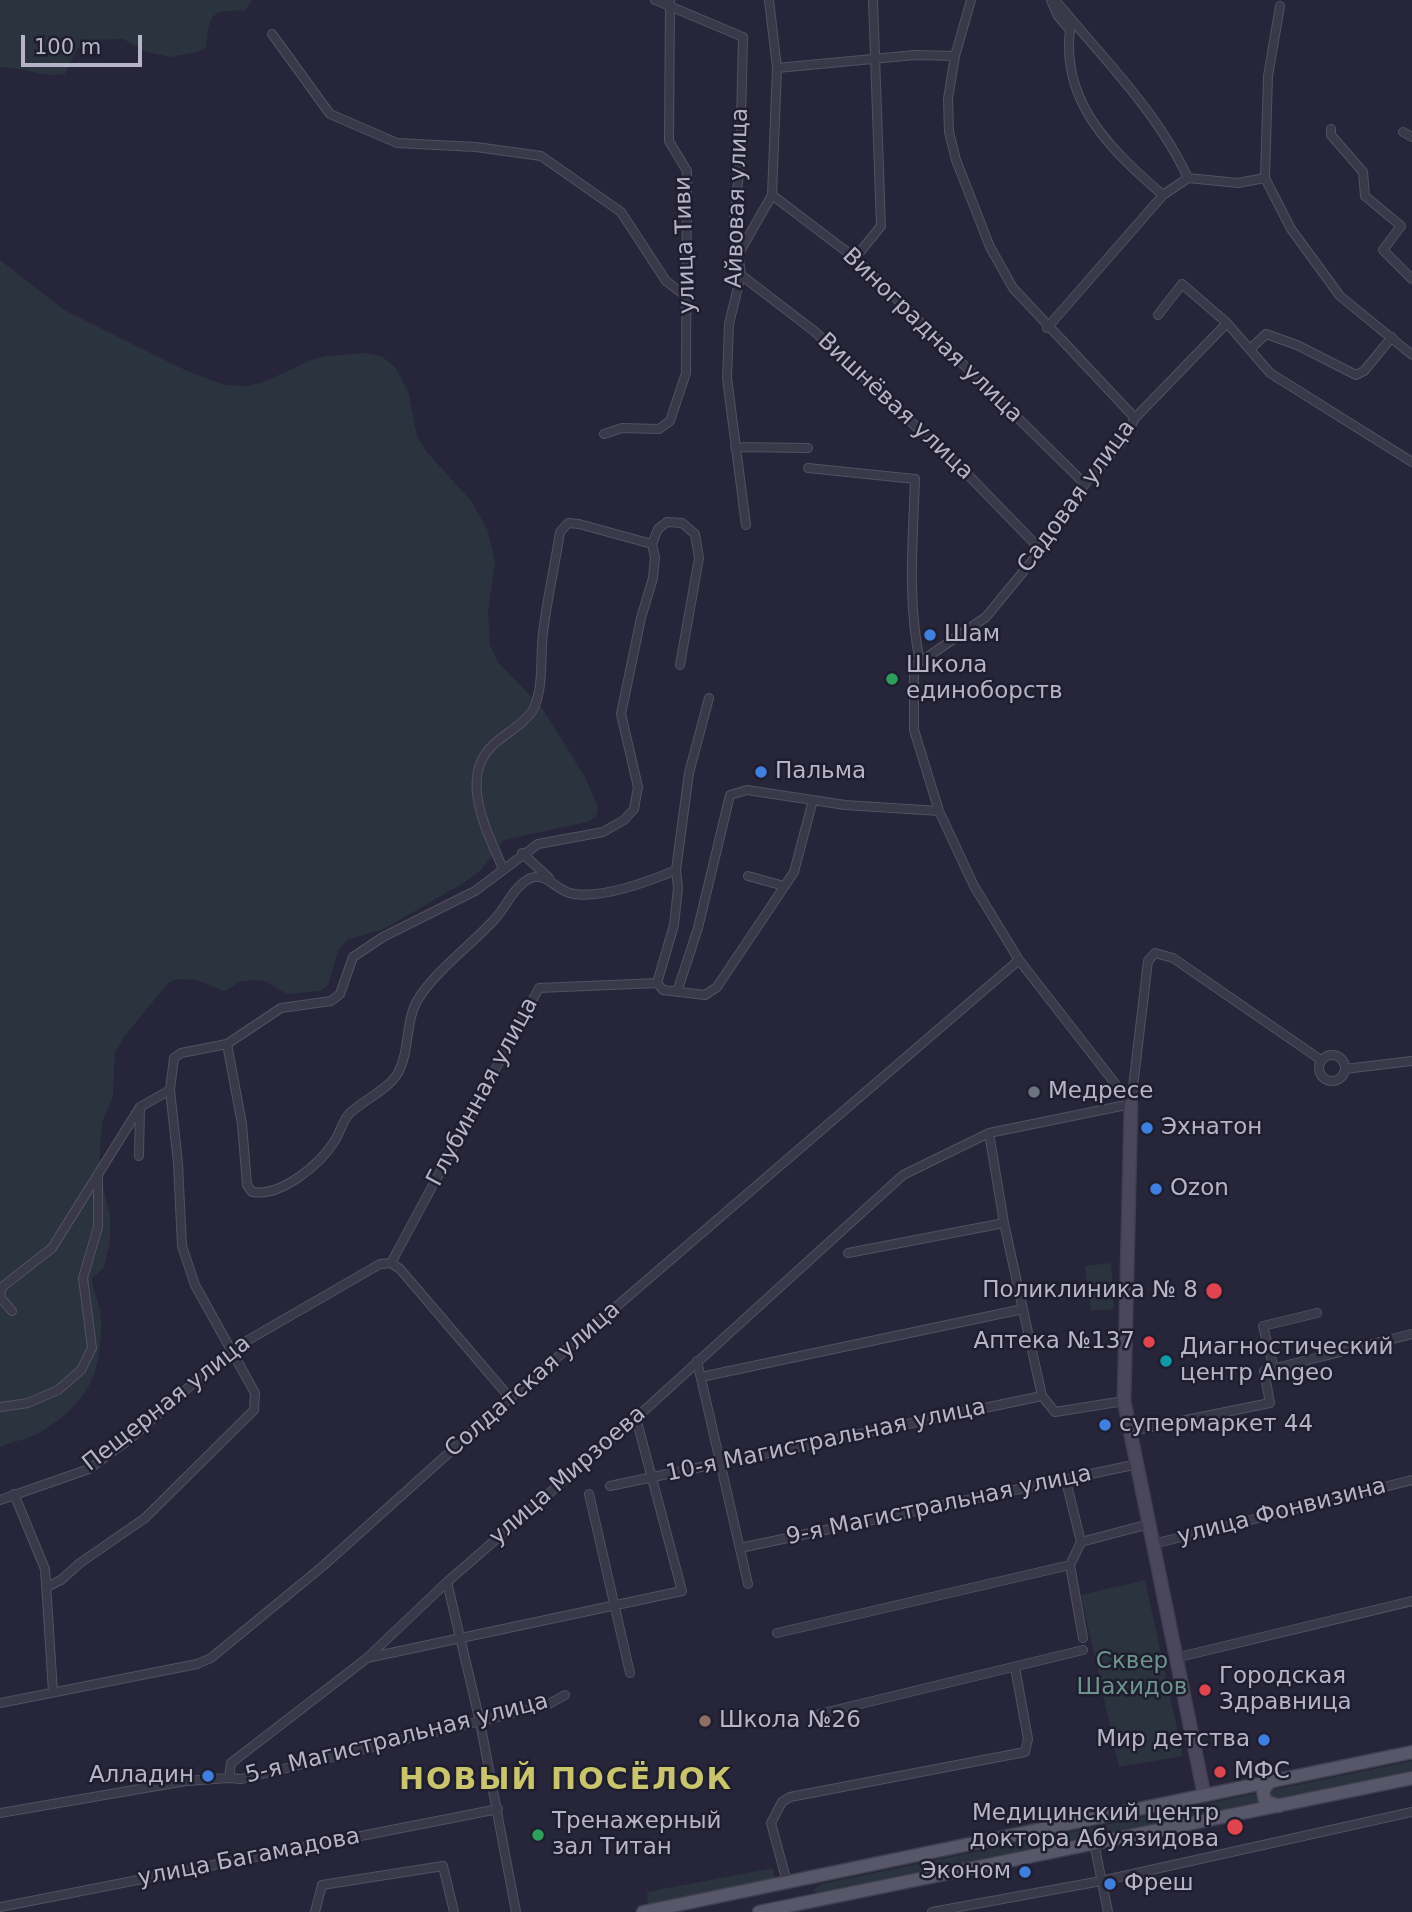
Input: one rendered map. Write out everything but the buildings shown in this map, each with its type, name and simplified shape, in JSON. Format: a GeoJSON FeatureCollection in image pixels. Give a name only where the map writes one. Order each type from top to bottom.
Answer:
{"type":"FeatureCollection","features":[{"type":"Feature","properties":{"kind":"main road"},"geometry":{"type":"LineString","coordinates":[[643,1912],[1412,1752]]}},
{"type":"Feature","properties":{"kind":"main road"},"geometry":{"type":"LineString","coordinates":[[759,1912],[819,1906],[1094,1843],[1412,1778]]}},
{"type":"Feature","properties":{"kind":"main road"},"geometry":{"type":"LineString","coordinates":[[1270,1781],[1263,1791],[1265,1801],[1279,1805]]}},
{"type":"Feature","properties":{"kind":"main road"},"geometry":{"type":"LineString","coordinates":[[1204,1794],[1210,1819]]}},
{"type":"Feature","properties":{"kind":"main road"},"geometry":{"type":"LineString","coordinates":[[813,1876],[808,1894],[819,1906]]}},
{"type":"Feature","properties":{"kind":"street"},"geometry":{"type":"LineString","coordinates":[[655,0],[670,4]]}},
{"type":"Feature","properties":{"kind":"street"},"geometry":{"type":"LineString","coordinates":[[739,253],[772,195],[777,68],[769,0]]}},
{"type":"Feature","properties":{"kind":"street"},"geometry":{"type":"LineString","coordinates":[[855,258],[881,226],[873,0]]}},
{"type":"Feature","properties":{"kind":"street"},"geometry":{"type":"LineString","coordinates":[[971,0],[955,56],[948,99],[949,132],[957,160],[996,257],[1013,288],[1047,328],[1135,418]]}},
{"type":"Feature","properties":{"kind":"street"},"geometry":{"type":"LineString","coordinates":[[1053,0],[1136,99],[1179,159],[1188,178]]}},
{"type":"Feature","properties":{"kind":"street"},"geometry":{"type":"LineString","coordinates":[[1053,0],[1058,16],[1070,30],[1068,49],[1071,79],[1098,130],[1118,156],[1163,195]]}},
{"type":"Feature","properties":{"kind":"street","name":"Айвовая улица"},"geometry":{"type":"LineString","coordinates":[[670,4],[743,37],[740,164],[734,220],[741,275],[729,324],[727,378],[746,525]]}},
{"type":"Feature","properties":{"kind":"street","name":"улица Тиви"},"geometry":{"type":"LineString","coordinates":[[604,435],[622,428],[659,429],[670,421],[686,373],[687,171],[669,141],[670,4]]}},
{"type":"Feature","properties":{"kind":"street"},"geometry":{"type":"LineString","coordinates":[[1280,6],[1268,76],[1265,178],[1291,229],[1340,296],[1412,355]]}},
{"type":"Feature","properties":{"kind":"street"},"geometry":{"type":"LineString","coordinates":[[272,34],[330,114],[397,143],[476,147],[541,156],[621,212],[666,281],[687,297]]}},
{"type":"Feature","properties":{"kind":"street"},"geometry":{"type":"LineString","coordinates":[[777,68],[875,58],[955,56]]}},
{"type":"Feature","properties":{"kind":"street"},"geometry":{"type":"LineString","coordinates":[[1331,129],[1331,135],[1363,172],[1366,196],[1401,226],[1384,250],[1412,279]]}},
{"type":"Feature","properties":{"kind":"street"},"geometry":{"type":"LineString","coordinates":[[1403,132],[1412,137]]}},
{"type":"Feature","properties":{"kind":"street"},"geometry":{"type":"LineString","coordinates":[[1047,328],[1163,195],[1188,178],[1238,183],[1265,178]]}},
{"type":"Feature","properties":{"kind":"street","name":"Виноградная улица"},"geometry":{"type":"LineString","coordinates":[[772,195],[855,258],[1085,484]]}},
{"type":"Feature","properties":{"kind":"street","name":"Вишнёвая улица"},"geometry":{"type":"LineString","coordinates":[[741,275],[814,331],[971,478],[1041,550]]}},
{"type":"Feature","properties":{"kind":"street"},"geometry":{"type":"LineString","coordinates":[[1158,315],[1182,284],[1227,323],[1270,373],[1412,462]]}},
{"type":"Feature","properties":{"kind":"street","name":"Садовая улица"},"geometry":{"type":"LineString","coordinates":[[920,662],[985,617],[1041,550],[1085,484],[1122,442],[1135,418],[1227,323]]}},
{"type":"Feature","properties":{"kind":"street"},"geometry":{"type":"LineString","coordinates":[[1250,349],[1266,334],[1297,345],[1356,374],[1364,371],[1392,337]]}},
{"type":"Feature","properties":{"kind":"street"},"geometry":{"type":"LineString","coordinates":[[735,447],[808,448]]}},
{"type":"Feature","properties":{"kind":"street"},"geometry":{"type":"LineString","coordinates":[[807,468],[915,479],[911,575],[913,631],[920,662],[914,666],[914,730],[939,811],[974,886],[1019,960],[1131,1104]]}},
{"type":"Feature","properties":{"kind":"street"},"geometry":{"type":"LineString","coordinates":[[47,1587],[61,1580],[80,1563],[145,1518],[254,1410],[255,1393],[195,1286],[182,1246],[178,1163],[170,1090],[174,1058],[227,1044],[281,1008],[331,1001],[340,994],[353,957],[383,937],[475,891],[522,853],[538,844],[603,832],[624,820],[634,808],[637,773],[621,714],[641,618],[653,578],[653,544],[658,529],[667,522],[682,523],[695,534],[699,558],[680,665]]}},
{"type":"Feature","properties":{"kind":"street"},"geometry":{"type":"LineString","coordinates":[[503,869],[481,819],[476,795],[481,761],[488,750],[533,710],[560,532],[568,523],[579,524],[653,544]]}},
{"type":"Feature","properties":{"kind":"street"},"geometry":{"type":"LineString","coordinates":[[709,698],[689,773],[676,870],[678,888],[674,925],[657,983],[663,990],[712,993],[794,872],[813,800]]}},
{"type":"Feature","properties":{"kind":"street"},"geometry":{"type":"LineString","coordinates":[[677,992],[698,929],[730,795],[747,790],[845,805],[939,811]]}},
{"type":"Feature","properties":{"kind":"street"},"geometry":{"type":"LineString","coordinates":[[522,853],[567,893],[575,895],[650,881],[676,870]]}},
{"type":"Feature","properties":{"kind":"street"},"geometry":{"type":"LineString","coordinates":[[748,876],[785,886]]}},
{"type":"Feature","properties":{"kind":"street"},"geometry":{"type":"LineString","coordinates":[[227,1044],[242,1124],[247,1185],[251,1192],[260,1194],[293,1180],[318,1162],[334,1142],[348,1115],[397,1075],[418,1000],[496,918],[523,882],[533,877],[549,878]]}},
{"type":"Feature","properties":{"kind":"street"},"geometry":{"type":"LineString","coordinates":[[1204,1794],[1124,1401],[1131,1104],[1148,961],[1155,953],[1173,958],[1321,1060]]}},
{"type":"Feature","properties":{"kind":"street","name":"Солдатская улица"},"geometry":{"type":"LineString","coordinates":[[0,1703],[197,1664],[212,1658],[370,1525],[510,1398],[1019,960]]}},
{"type":"Feature","properties":{"kind":"street","name":"Глубинная улица"},"geometry":{"type":"LineString","coordinates":[[391,1263],[538,988],[657,983]]}},
{"type":"Feature","properties":{"kind":"street"},"geometry":{"type":"LineString","coordinates":[[1321,1060],[1329,1055],[1339,1057],[1345,1069]]}},
{"type":"Feature","properties":{"kind":"street"},"geometry":{"type":"LineString","coordinates":[[1321,1060],[1320,1072],[1326,1080],[1336,1080],[1345,1069],[1412,1061]]}},
{"type":"Feature","properties":{"kind":"street"},"geometry":{"type":"LineString","coordinates":[[12,1311],[1,1297],[2,1287],[52,1248],[140,1107],[170,1090]]}},
{"type":"Feature","properties":{"kind":"street","name":"улица Мирзоева"},"geometry":{"type":"LineString","coordinates":[[229,1779],[231,1763],[366,1659],[447,1582],[636,1418],[903,1175],[989,1133],[1131,1104]]}},
{"type":"Feature","properties":{"kind":"street"},"geometry":{"type":"LineString","coordinates":[[139,1156],[140,1107]]}},
{"type":"Feature","properties":{"kind":"street"},"geometry":{"type":"LineString","coordinates":[[989,1133],[1004,1223],[1042,1396],[1055,1412],[1124,1401]]}},
{"type":"Feature","properties":{"kind":"street"},"geometry":{"type":"LineString","coordinates":[[0,1406],[28,1403],[58,1390],[81,1370],[92,1348],[83,1278],[98,1227],[98,1174]]}},
{"type":"Feature","properties":{"kind":"street"},"geometry":{"type":"LineString","coordinates":[[848,1253],[1004,1223]]}},
{"type":"Feature","properties":{"kind":"street"},"geometry":{"type":"LineString","coordinates":[[391,1263],[400,1269],[510,1398]]}},
{"type":"Feature","properties":{"kind":"street","name":"Пещерная улица"},"geometry":{"type":"LineString","coordinates":[[0,1500],[89,1469],[131,1438],[232,1350],[380,1264],[391,1263]]}},
{"type":"Feature","properties":{"kind":"street"},"geometry":{"type":"LineString","coordinates":[[701,1377],[1023,1310]]}},
{"type":"Feature","properties":{"kind":"street"},"geometry":{"type":"LineString","coordinates":[[1274,1369],[1263,1326],[1317,1312]]}},
{"type":"Feature","properties":{"kind":"street"},"geometry":{"type":"LineString","coordinates":[[1131,1431],[1270,1403],[1264,1371],[1412,1336]]}},
{"type":"Feature","properties":{"kind":"street"},"geometry":{"type":"LineString","coordinates":[[698,1362],[748,1584]]}},
{"type":"Feature","properties":{"kind":"street","name":"10-я Магистральная улица"},"geometry":{"type":"LineString","coordinates":[[610,1486],[1042,1396]]}},
{"type":"Feature","properties":{"kind":"street"},"geometry":{"type":"LineString","coordinates":[[366,1659],[461,1636],[682,1591],[636,1418]]}},
{"type":"Feature","properties":{"kind":"street","name":"9-я Магистральная улица"},"geometry":{"type":"LineString","coordinates":[[740,1548],[1138,1464]]}},
{"type":"Feature","properties":{"kind":"street"},"geometry":{"type":"LineString","coordinates":[[1066,1480],[1081,1542],[1070,1565],[1083,1638]]}},
{"type":"Feature","properties":{"kind":"street","name":"улица Фонвизина"},"geometry":{"type":"LineString","coordinates":[[1153,1544],[1412,1480]]}},
{"type":"Feature","properties":{"kind":"street"},"geometry":{"type":"LineString","coordinates":[[14,1494],[45,1569],[53,1692]]}},
{"type":"Feature","properties":{"kind":"street"},"geometry":{"type":"LineString","coordinates":[[589,1494],[630,1673]]}},
{"type":"Feature","properties":{"kind":"street"},"geometry":{"type":"LineString","coordinates":[[1081,1542],[1149,1524]]}},
{"type":"Feature","properties":{"kind":"street"},"geometry":{"type":"LineString","coordinates":[[777,1633],[1070,1565]]}},
{"type":"Feature","properties":{"kind":"street"},"geometry":{"type":"LineString","coordinates":[[447,1582],[480,1722],[516,1912]]}},
{"type":"Feature","properties":{"kind":"street"},"geometry":{"type":"LineString","coordinates":[[1175,1658],[1412,1601]]}},
{"type":"Feature","properties":{"kind":"street"},"geometry":{"type":"LineString","coordinates":[[815,1715],[1083,1650]]}},
{"type":"Feature","properties":{"kind":"street"},"geometry":{"type":"LineString","coordinates":[[787,1882],[771,1823],[782,1802],[790,1797],[1025,1752],[1028,1739],[1015,1667]]}},
{"type":"Feature","properties":{"kind":"street","name":"5-я Магистральная улица"},"geometry":{"type":"LineString","coordinates":[[229,1779],[241,1779],[480,1722],[547,1705],[565,1695]]}},
{"type":"Feature","properties":{"kind":"street"},"geometry":{"type":"LineString","coordinates":[[0,1813],[186,1781],[229,1779]]}},
{"type":"Feature","properties":{"kind":"street","name":"улица Багамадова"},"geometry":{"type":"LineString","coordinates":[[0,1907],[498,1810]]}},
{"type":"Feature","properties":{"kind":"street"},"geometry":{"type":"LineString","coordinates":[[932,1912],[1101,1881],[1412,1812]]}},
{"type":"Feature","properties":{"kind":"street"},"geometry":{"type":"LineString","coordinates":[[1094,1843],[1108,1912]]}},
{"type":"Feature","properties":{"kind":"street"},"geometry":{"type":"LineString","coordinates":[[315,1912],[322,1885],[443,1866],[454,1912]]}},
{"type":"Feature","properties":{"kind":"green space"},"geometry":{"type":"Polygon","coordinates":[[[0,0],[251,0],[251,3],[244,11],[217,13],[210,21],[206,47],[198,52],[170,57],[147,52],[123,39],[90,40],[77,49],[65,74],[57,75],[0,67],[0,0]]]}},
{"type":"Feature","properties":{"kind":"green space"},"geometry":{"type":"Polygon","coordinates":[[[0,260],[66,311],[185,370],[224,385],[246,386],[264,382],[311,360],[326,356],[366,353],[381,356],[395,367],[408,391],[417,436],[427,452],[472,502],[488,531],[495,562],[488,611],[490,645],[498,662],[542,708],[585,777],[598,807],[596,817],[587,822],[504,840],[482,869],[465,882],[384,929],[347,940],[338,951],[328,985],[321,991],[287,994],[264,981],[252,980],[239,982],[225,991],[196,980],[176,979],[168,983],[124,1037],[115,1053],[113,1096],[102,1123],[99,1169],[110,1216],[110,1243],[104,1268],[92,1278],[101,1320],[101,1339],[95,1372],[81,1398],[57,1421],[36,1434],[0,1447],[0,260]]]}},
{"type":"Feature","properties":{"kind":"green space"},"geometry":{"type":"Polygon","coordinates":[[[1111,1263],[1114,1309],[1091,1311],[1085,1266],[1111,1263]]]}},
{"type":"Feature","properties":{"kind":"green space","name":"Сквер Шахидов"},"geometry":{"type":"Polygon","coordinates":[[[1145,1580],[1183,1756],[1119,1767],[1081,1595],[1145,1580]]]}},
{"type":"Feature","properties":{"kind":"green space"},"geometry":{"type":"Polygon","coordinates":[[[1412,1761],[1412,1772],[818,1893],[812,1891],[821,1884],[1412,1761]]]}},
{"type":"Feature","properties":{"kind":"green space"},"geometry":{"type":"Polygon","coordinates":[[[773,1868],[775,1879],[648,1906],[647,1892],[773,1868]]]}},
{"type":"Feature","properties":{"kind":"place","name":"Шам"},"geometry":{"type":"Point","coordinates":[930,635]}},
{"type":"Feature","properties":{"kind":"place","name":"Школа единоборств"},"geometry":{"type":"Point","coordinates":[892,679]}},
{"type":"Feature","properties":{"kind":"place","name":"Пальма"},"geometry":{"type":"Point","coordinates":[761,772]}},
{"type":"Feature","properties":{"kind":"place","name":"Медресе"},"geometry":{"type":"Point","coordinates":[1034,1092]}},
{"type":"Feature","properties":{"kind":"place","name":"Эхнатон"},"geometry":{"type":"Point","coordinates":[1147,1128]}},
{"type":"Feature","properties":{"kind":"place","name":"Ozon"},"geometry":{"type":"Point","coordinates":[1156,1189]}},
{"type":"Feature","properties":{"kind":"place","name":"Поликлиника № 8"},"geometry":{"type":"Point","coordinates":[1214,1291]}},
{"type":"Feature","properties":{"kind":"place","name":"Аптека №137"},"geometry":{"type":"Point","coordinates":[1149,1342]}},
{"type":"Feature","properties":{"kind":"place","name":"Диагностический центр Angeo"},"geometry":{"type":"Point","coordinates":[1166,1361]}},
{"type":"Feature","properties":{"kind":"place","name":"супермаркет 44"},"geometry":{"type":"Point","coordinates":[1105,1425]}},
{"type":"Feature","properties":{"kind":"place","name":"Городская Здравница"},"geometry":{"type":"Point","coordinates":[1205,1690]}},
{"type":"Feature","properties":{"kind":"place","name":"Школа №26"},"geometry":{"type":"Point","coordinates":[705,1721]}},
{"type":"Feature","properties":{"kind":"place","name":"Мир детства"},"geometry":{"type":"Point","coordinates":[1264,1740]}},
{"type":"Feature","properties":{"kind":"place","name":"МФС"},"geometry":{"type":"Point","coordinates":[1220,1772]}},
{"type":"Feature","properties":{"kind":"place","name":"Алладин"},"geometry":{"type":"Point","coordinates":[208,1776]}},
{"type":"Feature","properties":{"kind":"place","name":"Медицинский центр доктора Абуязидова"},"geometry":{"type":"Point","coordinates":[1235,1827]}},
{"type":"Feature","properties":{"kind":"place","name":"Тренажерный зал Титан"},"geometry":{"type":"Point","coordinates":[538,1835]}},
{"type":"Feature","properties":{"kind":"place","name":"Эконом"},"geometry":{"type":"Point","coordinates":[1025,1872]}},
{"type":"Feature","properties":{"kind":"place","name":"Фреш"},"geometry":{"type":"Point","coordinates":[1110,1884]}},
{"type":"Feature","properties":{"kind":"district","name":"НОВЫЙ ПОСЁЛОК"},"geometry":{"type":"Point","coordinates":[566,1781]}}]}
